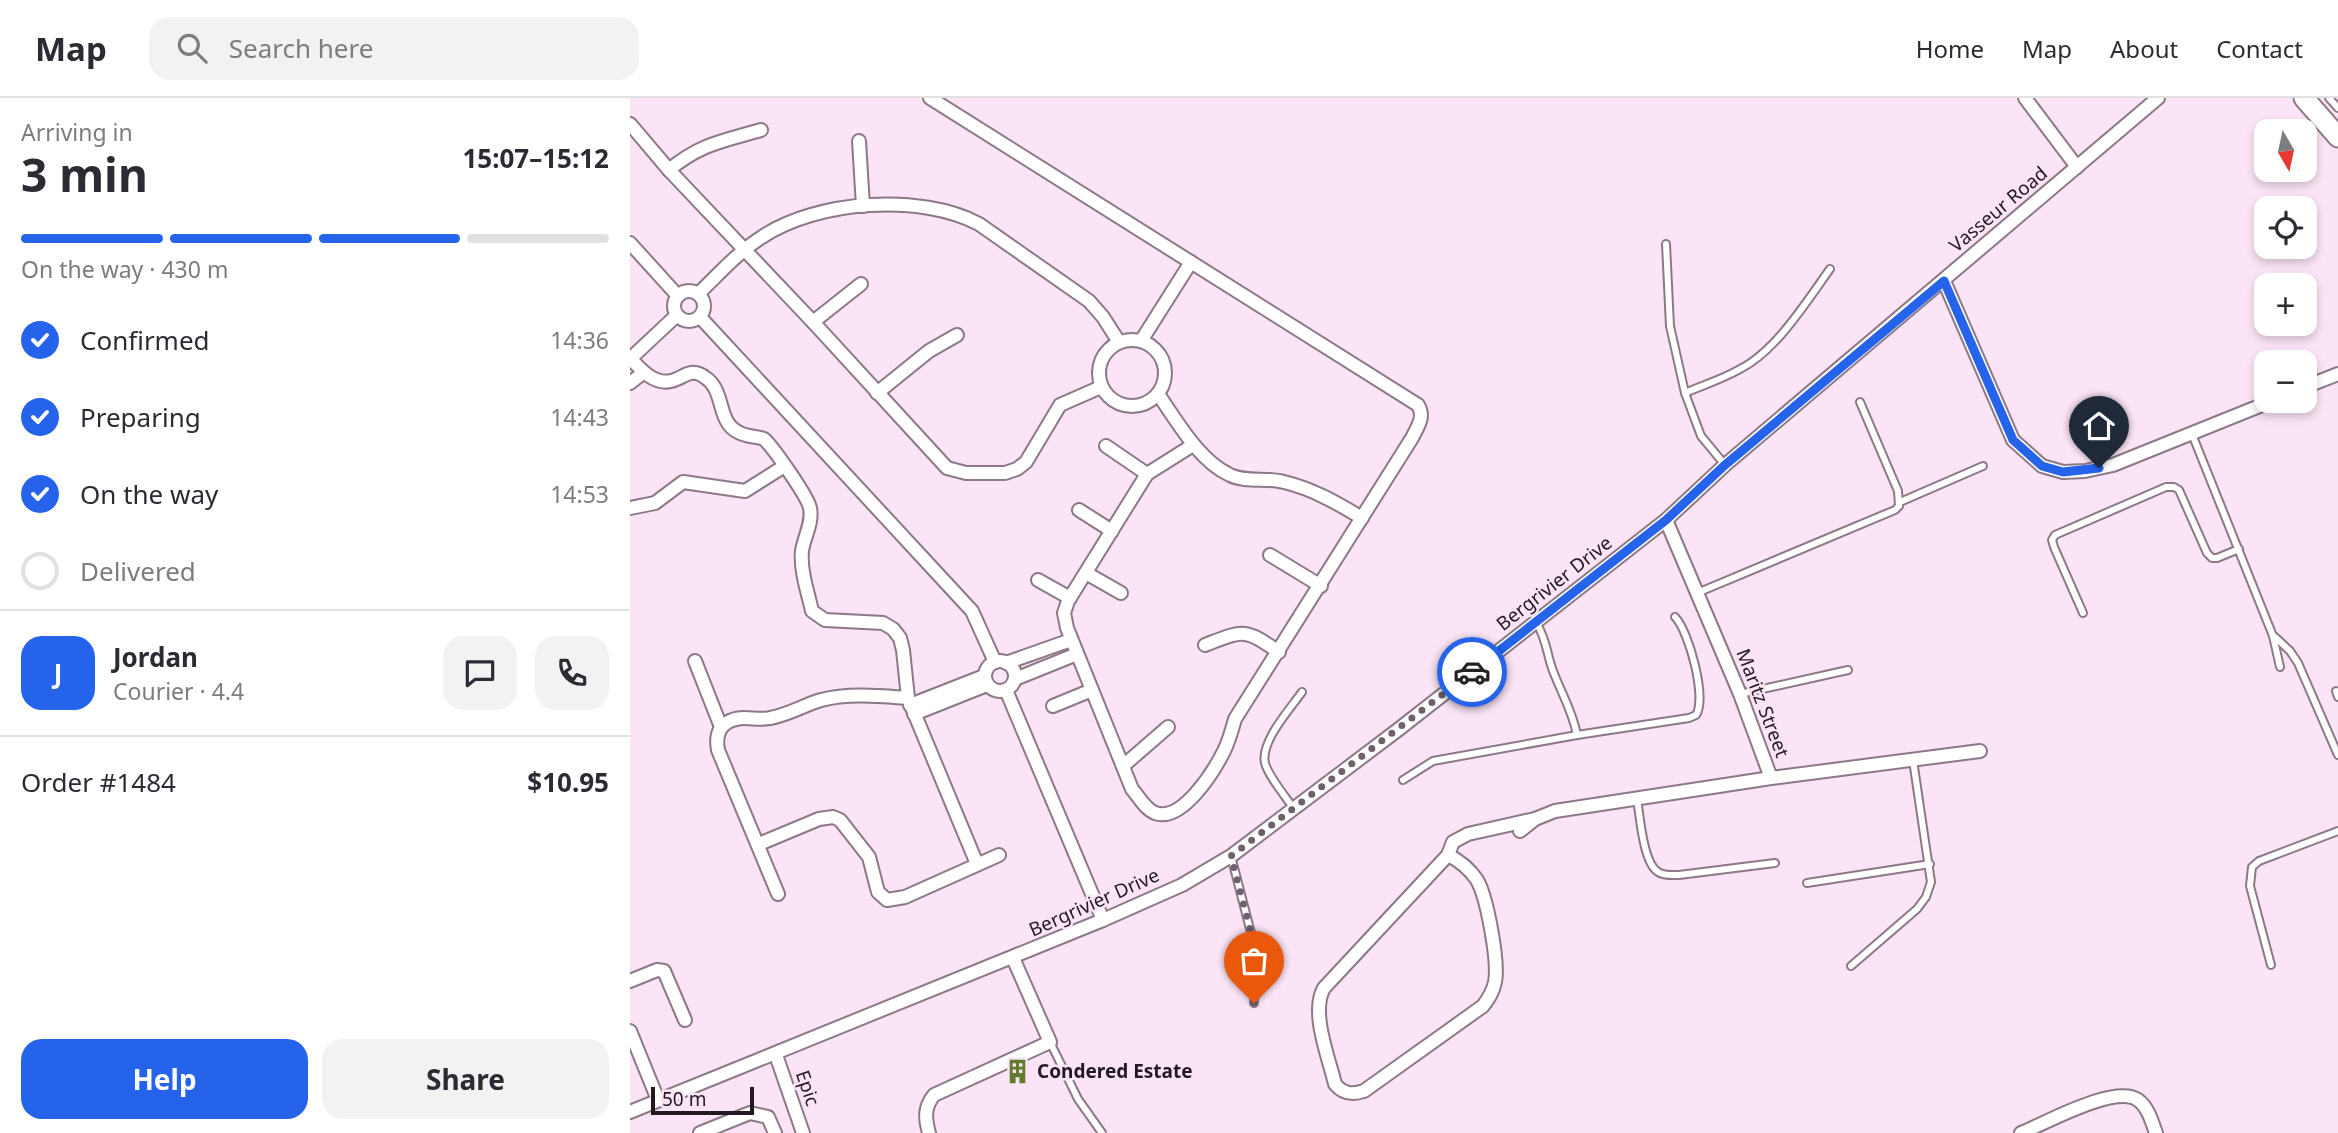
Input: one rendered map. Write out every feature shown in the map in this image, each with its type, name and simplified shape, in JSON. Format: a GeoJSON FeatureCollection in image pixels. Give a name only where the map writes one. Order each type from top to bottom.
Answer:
{"type":"FeatureCollection","features":[{"type":"Feature","properties":{"kind":"main road"},"geometry":{"type":"LineString","coordinates":[[2304,98],[2338,136]]}},
{"type":"Feature","properties":{"kind":"street"},"geometry":{"type":"LineString","coordinates":[[930,98],[1419,405],[1421,421],[1321,586],[1235,719],[1224,751],[1202,785],[1181,808],[1172,813],[1153,812],[1132,789],[1071,640],[1064,614],[1070,598],[1147,474],[1193,445]]}},
{"type":"Feature","properties":{"kind":"street","name":"Vasseur Road"},"geometry":{"type":"LineString","coordinates":[[2025,98],[2077,167]]}},
{"type":"Feature","properties":{"kind":"street","name":"Vasseur Road"},"geometry":{"type":"LineString","coordinates":[[1944,281],[2158,98]]}},
{"type":"Feature","properties":{"kind":"street"},"geometry":{"type":"LineString","coordinates":[[630,124],[669,170],[947,468],[966,473],[996,473],[1017,469],[1026,462],[1060,405],[1101,387]]}},
{"type":"Feature","properties":{"kind":"street"},"geometry":{"type":"LineString","coordinates":[[669,170],[685,156],[702,147],[761,130]]}},
{"type":"Feature","properties":{"kind":"street"},"geometry":{"type":"LineString","coordinates":[[859,141],[863,206]]}},
{"type":"Feature","properties":{"kind":"street"},"geometry":{"type":"LineString","coordinates":[[698,294],[744,250],[763,236],[791,222],[836,208],[889,205],[923,208],[962,215],[979,224],[1089,302],[1103,317],[1119,342]]}},
{"type":"Feature","properties":{"kind":"street"},"geometry":{"type":"LineString","coordinates":[[630,243],[678,296]]}},
{"type":"Feature","properties":{"kind":"street"},"geometry":{"type":"LineString","coordinates":[[1141,341],[1191,262]]}},
{"type":"Feature","properties":{"kind":"street"},"geometry":{"type":"LineString","coordinates":[[1944,281],[2013,440],[2042,466],[2063,472],[2113,465],[2254,408]]}},
{"type":"Feature","properties":{"kind":"street","name":"Bergrivier Drive"},"geometry":{"type":"LineString","coordinates":[[630,1112],[1103,920],[1182,884],[1231,856],[1666,520],[1725,465],[1944,281]]}},
{"type":"Feature","properties":{"kind":"street"},"geometry":{"type":"LineString","coordinates":[[813,322],[861,284]]}},
{"type":"Feature","properties":{"kind":"street"},"geometry":{"type":"LineString","coordinates":[[687,291],[698,294],[704,304],[700,317],[686,321],[677,315],[674,305],[678,296],[687,291]]}},
{"type":"Feature","properties":{"kind":"street"},"geometry":{"type":"LineString","coordinates":[[677,315],[630,358],[643,373],[660,380],[671,381],[685,373],[706,377],[714,386],[722,412],[731,428],[739,433],[764,439],[805,494],[810,508],[810,519],[802,555],[812,611],[825,620],[883,623],[893,629],[900,638],[911,706],[977,864]]}},
{"type":"Feature","properties":{"kind":"street"},"geometry":{"type":"LineString","coordinates":[[700,317],[971,611],[1001,662],[1013,669],[1015,679]]}},
{"type":"Feature","properties":{"kind":"street"},"geometry":{"type":"LineString","coordinates":[[877,393],[929,351],[957,335]]}},
{"type":"Feature","properties":{"kind":"street"},"geometry":{"type":"LineString","coordinates":[[1141,341],[1159,353],[1164,363],[1166,374],[1158,394],[1140,406],[1118,404],[1109,398],[1101,387],[1099,368],[1102,357],[1119,342],[1141,341]]}},
{"type":"Feature","properties":{"kind":"street"},"geometry":{"type":"LineString","coordinates":[[630,383],[643,373]]}},
{"type":"Feature","properties":{"kind":"street"},"geometry":{"type":"LineString","coordinates":[[2317,382],[2338,374]]}},
{"type":"Feature","properties":{"kind":"street"},"geometry":{"type":"LineString","coordinates":[[1158,394],[1193,445],[1230,475],[1245,479],[1282,481],[1306,489],[1327,497],[1362,519]]}},
{"type":"Feature","properties":{"kind":"street"},"geometry":{"type":"LineString","coordinates":[[1106,446],[1147,474]]}},
{"type":"Feature","properties":{"kind":"street"},"geometry":{"type":"LineString","coordinates":[[630,508],[655,503],[682,482],[745,491],[783,467]]}},
{"type":"Feature","properties":{"kind":"street"},"geometry":{"type":"LineString","coordinates":[[1079,510],[1112,531]]}},
{"type":"Feature","properties":{"kind":"street","name":"Maritz Street"},"geometry":{"type":"LineString","coordinates":[[1520,831],[1535,819],[1555,811],[1771,778],[1740,694],[1666,520]]}},
{"type":"Feature","properties":{"kind":"street"},"geometry":{"type":"LineString","coordinates":[[1270,555],[1321,586]]}},
{"type":"Feature","properties":{"kind":"street"},"geometry":{"type":"LineString","coordinates":[[1086,573],[1121,593]]}},
{"type":"Feature","properties":{"kind":"street"},"geometry":{"type":"LineString","coordinates":[[1038,580],[1070,598]]}},
{"type":"Feature","properties":{"kind":"street"},"geometry":{"type":"LineString","coordinates":[[1205,645],[1246,632],[1279,652]]}},
{"type":"Feature","properties":{"kind":"street"},"geometry":{"type":"LineString","coordinates":[[986,680],[988,666],[1071,640]]}},
{"type":"Feature","properties":{"kind":"street"},"geometry":{"type":"LineString","coordinates":[[986,680],[996,691],[1006,690],[1015,679],[1077,654]]}},
{"type":"Feature","properties":{"kind":"street"},"geometry":{"type":"LineString","coordinates":[[695,660],[721,727],[718,750],[778,894]]}},
{"type":"Feature","properties":{"kind":"street"},"geometry":{"type":"LineString","coordinates":[[721,727],[738,718],[769,719],[821,700],[838,697],[911,706],[986,680]]}},
{"type":"Feature","properties":{"kind":"street"},"geometry":{"type":"LineString","coordinates":[[1006,690],[1103,920]]}},
{"type":"Feature","properties":{"kind":"street"},"geometry":{"type":"LineString","coordinates":[[1054,706],[1092,690]]}},
{"type":"Feature","properties":{"kind":"street"},"geometry":{"type":"LineString","coordinates":[[1123,766],[1168,727]]}},
{"type":"Feature","properties":{"kind":"street"},"geometry":{"type":"LineString","coordinates":[[1771,778],[1980,751]]}},
{"type":"Feature","properties":{"kind":"street"},"geometry":{"type":"LineString","coordinates":[[759,844],[818,818],[833,817],[840,820],[869,857],[878,892],[887,900],[905,897],[999,855]]}},
{"type":"Feature","properties":{"kind":"street"},"geometry":{"type":"LineString","coordinates":[[1448,855],[1468,868],[1482,891],[1497,972],[1491,996],[1483,1006],[1364,1091],[1356,1094],[1340,1090],[1335,1084],[1318,1015],[1319,996],[1324,988],[1448,855],[1453,842],[1468,834],[1535,819]]}},
{"type":"Feature","properties":{"kind":"street"},"geometry":{"type":"LineString","coordinates":[[929,1133],[926,1111],[928,1102],[934,1095],[1050,1042],[1013,958]]}},
{"type":"Feature","properties":{"kind":"street"},"geometry":{"type":"LineString","coordinates":[[630,981],[657,970],[664,971],[685,1020]]}},
{"type":"Feature","properties":{"kind":"street"},"geometry":{"type":"LineString","coordinates":[[630,1031],[658,1100]]}},
{"type":"Feature","properties":{"kind":"street","name":"Epic"},"geometry":{"type":"LineString","coordinates":[[776,1055],[803,1133]]}},
{"type":"Feature","properties":{"kind":"street"},"geometry":{"type":"LineString","coordinates":[[2021,1133],[2104,1099],[2129,1096],[2139,1100],[2147,1109],[2156,1133]]}},
{"type":"Feature","properties":{"kind":"street"},"geometry":{"type":"LineString","coordinates":[[700,1133],[750,1113],[757,1113],[768,1117],[775,1133]]}},
{"type":"Feature","properties":{"kind":"lane"},"geometry":{"type":"LineString","coordinates":[[2329,98],[2338,108]]}},
{"type":"Feature","properties":{"kind":"lane"},"geometry":{"type":"LineString","coordinates":[[1666,244],[1670,327],[1685,393],[1701,436],[1725,465]]}},
{"type":"Feature","properties":{"kind":"lane"},"geometry":{"type":"LineString","coordinates":[[1685,393],[1742,369],[1793,321],[1830,269]]}},
{"type":"Feature","properties":{"kind":"lane"},"geometry":{"type":"LineString","coordinates":[[1860,402],[1898,491],[1900,502]]}},
{"type":"Feature","properties":{"kind":"lane"},"geometry":{"type":"LineString","coordinates":[[2192,434],[2273,636],[2280,667]]}},
{"type":"Feature","properties":{"kind":"lane"},"geometry":{"type":"LineString","coordinates":[[1697,593],[1895,510],[1900,502],[1983,466]]}},
{"type":"Feature","properties":{"kind":"lane"},"geometry":{"type":"LineString","coordinates":[[2082,613],[2054,547],[2052,540],[2055,535],[2166,487],[2179,490],[2207,553],[2212,558],[2239,549]]}},
{"type":"Feature","properties":{"kind":"lane"},"geometry":{"type":"LineString","coordinates":[[1403,779],[1433,761],[1696,715],[1701,703],[1687,635],[1675,617]]}},
{"type":"Feature","properties":{"kind":"lane"},"geometry":{"type":"LineString","coordinates":[[1536,622],[1546,638],[1554,674],[1573,717],[1577,734]]}},
{"type":"Feature","properties":{"kind":"lane"},"geometry":{"type":"LineString","coordinates":[[2273,636],[2290,651],[2298,663],[2338,755]]}},
{"type":"Feature","properties":{"kind":"lane"},"geometry":{"type":"LineString","coordinates":[[1740,694],[1848,670]]}},
{"type":"Feature","properties":{"kind":"lane"},"geometry":{"type":"LineString","coordinates":[[1294,809],[1265,765],[1265,756],[1269,739],[1302,692]]}},
{"type":"Feature","properties":{"kind":"lane"},"geometry":{"type":"LineString","coordinates":[[1852,966],[1917,909],[1926,897],[1931,882],[1913,760]]}},
{"type":"Feature","properties":{"kind":"lane"},"geometry":{"type":"LineString","coordinates":[[1637,799],[1648,860],[1657,872],[1666,876],[1775,863]]}},
{"type":"Feature","properties":{"kind":"lane"},"geometry":{"type":"LineString","coordinates":[[2271,965],[2249,886],[2252,867],[2259,861],[2338,831]]}},
{"type":"Feature","properties":{"kind":"lane"},"geometry":{"type":"LineString","coordinates":[[1231,856],[1257,956],[1254,1003]]}},
{"type":"Feature","properties":{"kind":"lane"},"geometry":{"type":"LineString","coordinates":[[1807,883],[1930,864]]}},
{"type":"Feature","properties":{"kind":"lane"},"geometry":{"type":"LineString","coordinates":[[1050,1042],[1078,1100],[1102,1133]]}},
{"type":"Feature","properties":{"kind":"way so far"},"geometry":{"type":"LineString","coordinates":[[1254,1003],[1257,956],[1231,856],[1472,672]]}},
{"type":"Feature","properties":{"kind":"place","name":"Condered Estate"},"geometry":{"type":"Point","coordinates":[1017,1071]}},
{"type":"Feature","properties":{"kind":"route"},"geometry":{"type":"LineString","coordinates":[[1472,672],[1666,520],[1725,465],[1944,281],[2013,440],[2042,466],[2063,472],[2099,468]]}}]}
